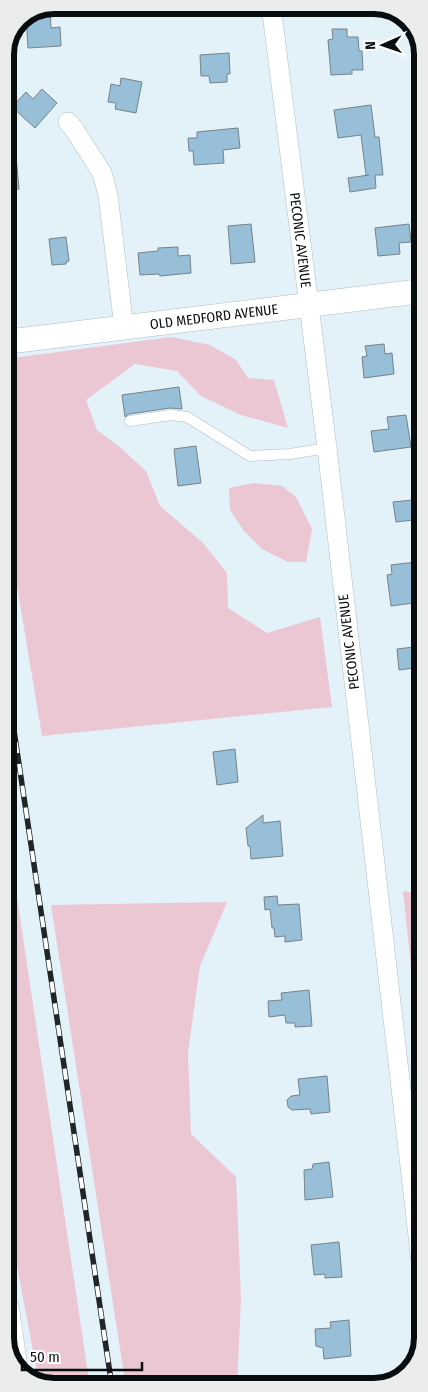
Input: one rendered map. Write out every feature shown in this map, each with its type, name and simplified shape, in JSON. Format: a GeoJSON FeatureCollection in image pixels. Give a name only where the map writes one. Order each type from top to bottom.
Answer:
{"type":"FeatureCollection","features":[{"type":"Feature","properties":{"kind":"street","name":"PECONIC AVENUE"},"geometry":{"type":"LineString","coordinates":[[272,14],[327,448],[414,1201]]}},
{"type":"Feature","properties":{"kind":"street"},"geometry":{"type":"LineString","coordinates":[[68,122],[102,173],[104,180],[108,195],[124,328]]}},
{"type":"Feature","properties":{"kind":"street","name":"OLD MEDFORD AVENUE"},"geometry":{"type":"LineString","coordinates":[[14,341],[414,292]]}},
{"type":"Feature","properties":{"kind":"lane"},"geometry":{"type":"LineString","coordinates":[[130,421],[171,415],[187,417],[250,456],[290,454],[327,448]]}},
{"type":"Feature","properties":{"kind":"shaded area"},"geometry":{"type":"Polygon","coordinates":[[[171,337],[210,345],[236,360],[248,378],[274,380],[288,428],[241,415],[201,396],[177,371],[135,364],[86,400],[97,430],[121,448],[146,471],[160,506],[203,543],[227,573],[228,608],[267,633],[320,617],[332,707],[42,736],[14,568],[14,358],[171,337]]]}},
{"type":"Feature","properties":{"kind":"shaded area"},"geometry":{"type":"Polygon","coordinates":[[[254,483],[282,486],[296,497],[312,529],[306,562],[288,562],[262,549],[244,531],[230,510],[229,488],[254,483]]]}},
{"type":"Feature","properties":{"kind":"shaded area"},"geometry":{"type":"Polygon","coordinates":[[[14,877],[89,1378],[51,1378],[38,1375],[14,1250],[14,877]]]}},
{"type":"Feature","properties":{"kind":"shaded area"},"geometry":{"type":"Polygon","coordinates":[[[403,891],[414,892],[414,994],[403,891]]]}},
{"type":"Feature","properties":{"kind":"shaded area"},"geometry":{"type":"Polygon","coordinates":[[[227,902],[200,966],[188,1052],[191,1134],[236,1177],[241,1299],[237,1378],[125,1378],[51,905],[227,902]]]}},
{"type":"Feature","properties":{"kind":"building"},"geometry":{"type":"Polygon","coordinates":[[[50,14],[51,28],[60,27],[61,46],[28,48],[26,24],[38,17],[50,14]]]}},
{"type":"Feature","properties":{"kind":"building"},"geometry":{"type":"Polygon","coordinates":[[[332,29],[347,29],[347,37],[358,37],[359,51],[362,51],[363,70],[352,70],[352,74],[331,75],[328,40],[333,39],[332,29]]]}},
{"type":"Feature","properties":{"kind":"building"},"geometry":{"type":"Polygon","coordinates":[[[229,53],[230,74],[227,74],[227,82],[210,83],[209,76],[201,76],[200,55],[229,53]]]}},
{"type":"Feature","properties":{"kind":"building"},"geometry":{"type":"Polygon","coordinates":[[[121,78],[142,82],[136,113],[115,109],[116,103],[108,102],[111,84],[120,86],[121,78]]]}},
{"type":"Feature","properties":{"kind":"building"},"geometry":{"type":"Polygon","coordinates":[[[42,89],[57,103],[35,128],[14,109],[14,105],[26,92],[33,99],[42,89]]]}},
{"type":"Feature","properties":{"kind":"building"},"geometry":{"type":"Polygon","coordinates":[[[371,105],[375,137],[379,137],[383,175],[375,175],[376,188],[350,192],[348,178],[369,175],[366,175],[361,135],[338,138],[334,110],[371,105]]]}},
{"type":"Feature","properties":{"kind":"building"},"geometry":{"type":"Polygon","coordinates":[[[238,128],[240,148],[223,150],[224,163],[194,165],[193,151],[189,151],[188,138],[197,138],[197,132],[238,128]]]}},
{"type":"Feature","properties":{"kind":"building"},"geometry":{"type":"Polygon","coordinates":[[[14,145],[19,189],[14,189],[14,145]]]}},
{"type":"Feature","properties":{"kind":"building"},"geometry":{"type":"Polygon","coordinates":[[[251,224],[255,262],[231,264],[228,226],[251,224]]]}},
{"type":"Feature","properties":{"kind":"building"},"geometry":{"type":"Polygon","coordinates":[[[409,224],[411,242],[399,243],[400,254],[378,256],[375,228],[409,224]]]}},
{"type":"Feature","properties":{"kind":"building"},"geometry":{"type":"Polygon","coordinates":[[[66,237],[69,261],[66,264],[52,265],[49,239],[66,237]]]}},
{"type":"Feature","properties":{"kind":"building"},"geometry":{"type":"Polygon","coordinates":[[[178,247],[178,256],[190,255],[191,273],[160,276],[159,274],[140,275],[138,253],[158,251],[158,248],[178,247]]]}},
{"type":"Feature","properties":{"kind":"building"},"geometry":{"type":"Polygon","coordinates":[[[384,344],[385,354],[392,353],[394,374],[364,378],[362,357],[367,356],[365,346],[384,344]]]}},
{"type":"Feature","properties":{"kind":"building"},"geometry":{"type":"Polygon","coordinates":[[[179,387],[182,409],[170,408],[129,414],[125,417],[122,395],[179,387]]]}},
{"type":"Feature","properties":{"kind":"building"},"geometry":{"type":"Polygon","coordinates":[[[406,415],[411,447],[374,452],[371,431],[389,429],[387,417],[406,415]]]}},
{"type":"Feature","properties":{"kind":"building"},"geometry":{"type":"Polygon","coordinates":[[[196,446],[201,483],[178,486],[174,449],[196,446]]]}},
{"type":"Feature","properties":{"kind":"building"},"geometry":{"type":"Polygon","coordinates":[[[414,500],[414,520],[396,522],[393,502],[414,500]]]}},
{"type":"Feature","properties":{"kind":"building"},"geometry":{"type":"Polygon","coordinates":[[[414,562],[414,603],[391,606],[387,575],[392,574],[391,565],[414,562]]]}},
{"type":"Feature","properties":{"kind":"building"},"geometry":{"type":"Polygon","coordinates":[[[414,647],[414,668],[399,670],[397,649],[414,647]]]}},
{"type":"Feature","properties":{"kind":"building"},"geometry":{"type":"Polygon","coordinates":[[[235,749],[238,782],[217,785],[213,752],[235,749]]]}},
{"type":"Feature","properties":{"kind":"building"},"geometry":{"type":"Polygon","coordinates":[[[263,815],[263,823],[280,821],[283,856],[251,859],[246,828],[263,815]]]}},
{"type":"Feature","properties":{"kind":"building"},"geometry":{"type":"Polygon","coordinates":[[[277,896],[278,905],[299,904],[302,940],[285,942],[285,936],[275,937],[270,909],[265,910],[264,897],[277,896]]]}},
{"type":"Feature","properties":{"kind":"building"},"geometry":{"type":"Polygon","coordinates":[[[309,990],[312,1026],[295,1027],[295,1023],[286,1023],[285,1015],[269,1017],[268,1001],[282,1000],[281,993],[309,990]]]}},
{"type":"Feature","properties":{"kind":"building"},"geometry":{"type":"Polygon","coordinates":[[[327,1076],[330,1112],[311,1114],[310,1109],[292,1110],[288,1107],[287,1100],[291,1096],[300,1095],[298,1079],[327,1076]]]}},
{"type":"Feature","properties":{"kind":"building"},"geometry":{"type":"Polygon","coordinates":[[[329,1162],[333,1197],[305,1200],[304,1170],[312,1169],[313,1164],[329,1162]]]}},
{"type":"Feature","properties":{"kind":"building"},"geometry":{"type":"Polygon","coordinates":[[[339,1242],[342,1277],[325,1278],[325,1274],[314,1275],[311,1245],[339,1242]]]}},
{"type":"Feature","properties":{"kind":"building"},"geometry":{"type":"Polygon","coordinates":[[[349,1320],[351,1356],[324,1359],[323,1348],[316,1346],[315,1329],[331,1328],[330,1322],[349,1320]]]}},
{"type":"Feature","properties":{"kind":"railway"},"geometry":{"type":"LineString","coordinates":[[14,731],[111,1378]]}}]}
